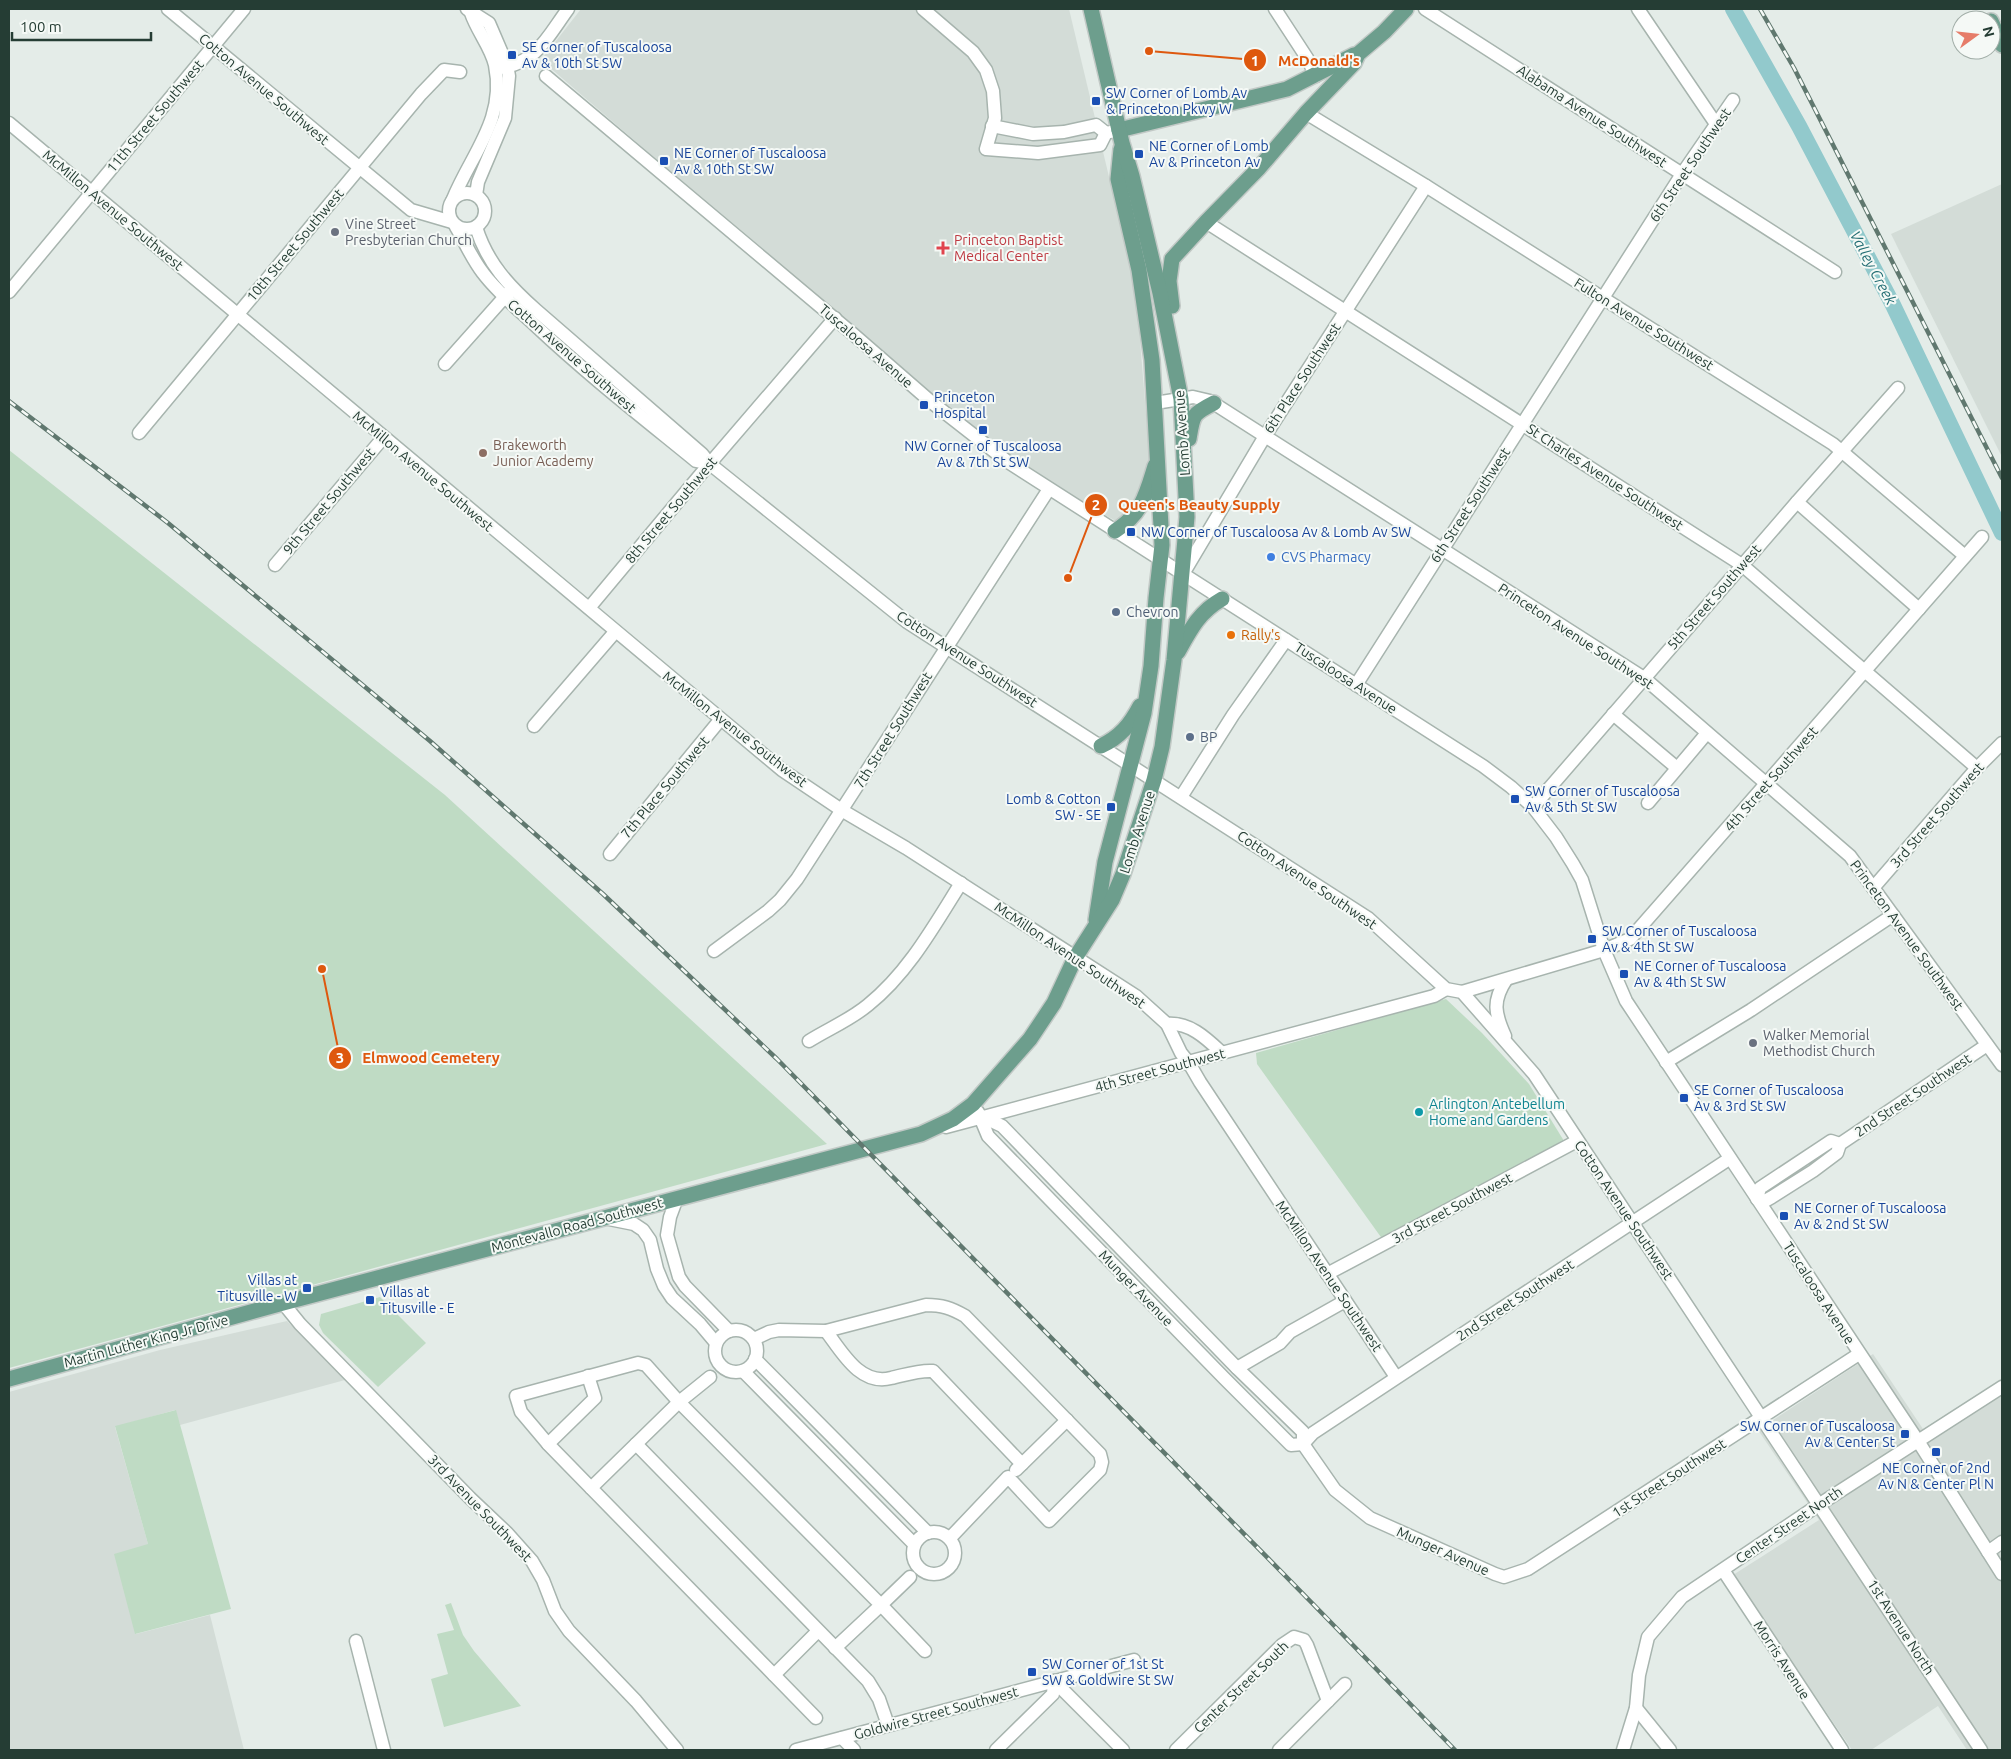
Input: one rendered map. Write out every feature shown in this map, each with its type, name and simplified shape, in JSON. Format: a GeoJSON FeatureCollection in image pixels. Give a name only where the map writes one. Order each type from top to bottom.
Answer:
{"type":"FeatureCollection","features":[{"type":"Feature","properties":{"kind":"main road","name":"Lomb Avenue"},"geometry":{"type":"LineString","coordinates":[[1091,9],[1116,135],[1118,179],[1139,270],[1152,360],[1163,532],[1162,560],[1156,598],[1151,666],[1144,713],[1105,862],[1095,924]]}},
{"type":"Feature","properties":{"kind":"main road"},"geometry":{"type":"LineString","coordinates":[[1116,135],[1287,89],[1358,54],[1384,32],[1406,9]]}},
{"type":"Feature","properties":{"kind":"main road"},"geometry":{"type":"LineString","coordinates":[[1174,360],[1169,281],[1172,259],[1259,168],[1306,113],[1354,63],[1358,54]]}},
{"type":"Feature","properties":{"kind":"main road","name":"Lomb Avenue"},"geometry":{"type":"LineString","coordinates":[[872,1148],[921,1134],[977,1110],[1000,1075],[1030,1039],[1054,1003],[1095,924],[1112,900],[1123,874],[1154,780],[1162,747],[1183,574],[1186,517],[1181,399],[1153,261],[1132,176],[1116,135]]}},
{"type":"Feature","properties":{"kind":"main road"},"geometry":{"type":"LineString","coordinates":[[1185,470],[1194,416],[1199,410],[1214,403]]}},
{"type":"Feature","properties":{"kind":"main road"},"geometry":{"type":"LineString","coordinates":[[1115,531],[1132,519],[1138,510],[1158,457]]}},
{"type":"Feature","properties":{"kind":"main road"},"geometry":{"type":"LineString","coordinates":[[1174,660],[1197,618],[1222,599]]}},
{"type":"Feature","properties":{"kind":"main road"},"geometry":{"type":"LineString","coordinates":[[1101,746],[1114,740],[1131,723],[1146,694]]}},
{"type":"Feature","properties":{"kind":"main road","name":"Montevallo Road Southwest"},"geometry":{"type":"LineString","coordinates":[[282,1303],[872,1148]]}},
{"type":"Feature","properties":{"kind":"main road","name":"Martin Luther King Jr Drive"},"geometry":{"type":"LineString","coordinates":[[9,1379],[282,1303]]}},
{"type":"Feature","properties":{"kind":"street","name":"Cotton Avenue Southwest"},"geometry":{"type":"LineString","coordinates":[[168,9],[411,210],[454,224],[475,262],[508,292],[592,377],[696,461],[710,464],[907,622],[1368,918],[1446,989]]}},
{"type":"Feature","properties":{"kind":"street","name":"11th Street Southwest"},"geometry":{"type":"LineString","coordinates":[[9,292],[244,9]]}},
{"type":"Feature","properties":{"kind":"street"},"geometry":{"type":"LineString","coordinates":[[501,68],[517,65],[532,57],[568,9]]}},
{"type":"Feature","properties":{"kind":"street"},"geometry":{"type":"LineString","coordinates":[[923,9],[973,52],[986,70],[993,91],[995,118],[986,149],[1046,152],[1100,145],[1116,135]]}},
{"type":"Feature","properties":{"kind":"street"},"geometry":{"type":"LineString","coordinates":[[1275,9],[1307,58],[1316,76]]}},
{"type":"Feature","properties":{"kind":"street","name":"Alabama Avenue Southwest"},"geometry":{"type":"LineString","coordinates":[[1426,9],[1835,272]]}},
{"type":"Feature","properties":{"kind":"street"},"geometry":{"type":"LineString","coordinates":[[1638,9],[1716,124]]}},
{"type":"Feature","properties":{"kind":"street"},"geometry":{"type":"LineString","coordinates":[[407,206],[431,208],[452,201],[464,193],[476,195],[484,204],[486,210],[483,221],[476,227],[468,230],[454,224],[449,216],[452,201],[464,173],[490,127],[497,106],[501,68],[489,23],[469,11]]}},
{"type":"Feature","properties":{"kind":"street"},"geometry":{"type":"LineString","coordinates":[[476,195],[478,182],[505,118],[509,76],[501,68]]}},
{"type":"Feature","properties":{"kind":"street","name":"10th Street Southwest"},"geometry":{"type":"LineString","coordinates":[[139,433],[237,314],[444,70],[460,72]]}},
{"type":"Feature","properties":{"kind":"street","name":"Tuscaloosa Avenue"},"geometry":{"type":"LineString","coordinates":[[546,76],[835,318],[930,401],[1008,462],[1485,768],[1511,787],[1533,807],[1556,837],[1579,875],[1604,950],[1626,1001],[1729,1159],[1918,1441],[2002,1574]]}},
{"type":"Feature","properties":{"kind":"street","name":"6th Street Southwest"},"geometry":{"type":"LineString","coordinates":[[1356,685],[1682,174],[1733,100]]}},
{"type":"Feature","properties":{"kind":"street","name":"Fulton Avenue Southwest"},"geometry":{"type":"LineString","coordinates":[[1306,113],[1426,186],[1841,451],[1965,556]]}},
{"type":"Feature","properties":{"kind":"street","name":"McMillon Avenue Southwest"},"geometry":{"type":"LineString","coordinates":[[9,123],[383,438],[782,770],[843,811],[961,883],[1136,996],[1167,1024],[1181,1053],[1396,1377]]}},
{"type":"Feature","properties":{"kind":"street"},"geometry":{"type":"LineString","coordinates":[[992,126],[1033,134],[1096,125],[1116,135]]}},
{"type":"Feature","properties":{"kind":"street"},"geometry":{"type":"LineString","coordinates":[[1046,152],[1047,133]]}},
{"type":"Feature","properties":{"kind":"street","name":"6th Place Southwest"},"geometry":{"type":"LineString","coordinates":[[1183,574],[1224,501],[1264,436],[1426,186]]}},
{"type":"Feature","properties":{"kind":"street","name":"St Charles Avenue Southwest"},"geometry":{"type":"LineString","coordinates":[[1206,222],[1742,565],[1977,768]]}},
{"type":"Feature","properties":{"kind":"street","name":"Cotton Avenue Southwest"},"geometry":{"type":"LineString","coordinates":[[476,227],[490,260],[508,292]]}},
{"type":"Feature","properties":{"kind":"street"},"geometry":{"type":"LineString","coordinates":[[445,364],[508,292]]}},
{"type":"Feature","properties":{"kind":"street","name":"8th Street Southwest"},"geometry":{"type":"LineString","coordinates":[[589,608],[835,318]]}},
{"type":"Feature","properties":{"kind":"street","name":"5th Street Southwest"},"geometry":{"type":"LineString","coordinates":[[1533,807],[1841,451],[1898,388]]}},
{"type":"Feature","properties":{"kind":"street","name":"Princeton Avenue Southwest"},"geometry":{"type":"LineString","coordinates":[[1155,403],[1193,397],[1214,403],[1644,678],[1850,856],[2002,1065]]}},
{"type":"Feature","properties":{"kind":"street","name":"9th Street Southwest"},"geometry":{"type":"LineString","coordinates":[[276,565],[383,438]]}},
{"type":"Feature","properties":{"kind":"street","name":"7th Street Southwest"},"geometry":{"type":"LineString","coordinates":[[714,951],[780,900],[808,864],[1049,489]]}},
{"type":"Feature","properties":{"kind":"street"},"geometry":{"type":"LineString","coordinates":[[1797,502],[1919,609]]}},
{"type":"Feature","properties":{"kind":"street"},"geometry":{"type":"LineString","coordinates":[[1965,556],[1982,537]]}},
{"type":"Feature","properties":{"kind":"street","name":"4th Street Southwest"},"geometry":{"type":"LineString","coordinates":[[1462,992],[1604,950],[1630,939],[1965,556]]}},
{"type":"Feature","properties":{"kind":"street"},"geometry":{"type":"LineString","coordinates":[[534,726],[615,632]]}},
{"type":"Feature","properties":{"kind":"street"},"geometry":{"type":"LineString","coordinates":[[1181,797],[1233,714],[1286,640]]}},
{"type":"Feature","properties":{"kind":"street"},"geometry":{"type":"LineString","coordinates":[[1613,714],[1677,768]]}},
{"type":"Feature","properties":{"kind":"street","name":"7th Place Southwest"},"geometry":{"type":"LineString","coordinates":[[610,854],[720,720]]}},
{"type":"Feature","properties":{"kind":"street"},"geometry":{"type":"LineString","coordinates":[[1648,802],[1707,733]]}},
{"type":"Feature","properties":{"kind":"street","name":"3rd Street Southwest"},"geometry":{"type":"LineString","coordinates":[[1873,888],[1977,768],[2002,743]]}},
{"type":"Feature","properties":{"kind":"street"},"geometry":{"type":"LineString","coordinates":[[809,1042],[866,1007],[884,992],[927,937],[961,883]]}},
{"type":"Feature","properties":{"kind":"street"},"geometry":{"type":"LineString","coordinates":[[1666,1062],[1751,1010],[1893,915]]}},
{"type":"Feature","properties":{"kind":"street"},"geometry":{"type":"LineString","coordinates":[[1506,980],[1499,991],[1496,1009],[1498,1021],[1510,1048]]}},
{"type":"Feature","properties":{"kind":"street"},"geometry":{"type":"LineString","coordinates":[[1446,989],[1462,992]]}},
{"type":"Feature","properties":{"kind":"street","name":"4th Street Southwest"},"geometry":{"type":"LineString","coordinates":[[977,1110],[1189,1063],[1434,996],[1446,989]]}},
{"type":"Feature","properties":{"kind":"street","name":"Cotton Avenue Southwest"},"geometry":{"type":"LineString","coordinates":[[1462,992],[1534,1074],[1820,1504]]}},
{"type":"Feature","properties":{"kind":"street"},"geometry":{"type":"LineString","coordinates":[[1167,1024],[1175,1023],[1197,1032],[1222,1053]]}},
{"type":"Feature","properties":{"kind":"street","name":"2nd Street Southwest"},"geometry":{"type":"LineString","coordinates":[[1757,1199],[1760,1188],[1831,1141],[1840,1144],[1987,1045]]}},
{"type":"Feature","properties":{"kind":"street","name":"Munger Avenue"},"geometry":{"type":"LineString","coordinates":[[977,1110],[1002,1126],[1237,1368],[1303,1432],[1303,1444],[1335,1490],[1370,1518],[1495,1574],[1504,1576],[1528,1570]]}},
{"type":"Feature","properties":{"kind":"street","name":"Munger Avenue"},"geometry":{"type":"LineString","coordinates":[[977,1110],[988,1136],[1188,1342],[1291,1445],[1303,1444]]}},
{"type":"Feature","properties":{"kind":"street","name":"3rd Street Southwest"},"geometry":{"type":"LineString","coordinates":[[1327,1274],[1577,1141]]}},
{"type":"Feature","properties":{"kind":"street","name":"2nd Street Southwest"},"geometry":{"type":"LineString","coordinates":[[1303,1444],[1313,1433],[1396,1377],[1729,1159]]}},
{"type":"Feature","properties":{"kind":"street"},"geometry":{"type":"LineString","coordinates":[[677,1198],[670,1217],[667,1235],[677,1271],[685,1286],[729,1331]]}},
{"type":"Feature","properties":{"kind":"street"},"geometry":{"type":"LineString","coordinates":[[604,1218],[634,1224],[643,1230],[650,1240],[657,1269],[664,1286],[672,1298],[716,1342]]}},
{"type":"Feature","properties":{"kind":"street"},"geometry":{"type":"LineString","coordinates":[[1083,1233],[1094,1220]]}},
{"type":"Feature","properties":{"kind":"street"},"geometry":{"type":"LineString","coordinates":[[1237,1368],[1280,1343],[1290,1332],[1345,1301]]}},
{"type":"Feature","properties":{"kind":"street","name":"3rd Avenue Southwest"},"geometry":{"type":"LineString","coordinates":[[282,1303],[300,1324],[470,1498],[507,1533],[532,1561],[543,1580],[555,1611],[569,1630],[636,1701],[677,1750]]}},
{"type":"Feature","properties":{"kind":"street"},"geometry":{"type":"LineString","coordinates":[[754,1339],[769,1332],[779,1330],[826,1331],[926,1305],[941,1305],[953,1308],[965,1316],[1100,1454],[1102,1462],[1100,1470],[1049,1521],[1008,1477]]}},
{"type":"Feature","properties":{"kind":"street"},"geometry":{"type":"LineString","coordinates":[[1188,1342],[1199,1329]]}},
{"type":"Feature","properties":{"kind":"street"},"geometry":{"type":"LineString","coordinates":[[729,1331],[742,1331],[754,1339],[756,1346],[755,1359],[751,1366],[743,1371],[732,1372],[725,1369],[716,1360],[714,1353],[716,1342],[722,1334],[729,1331]]}},
{"type":"Feature","properties":{"kind":"street"},"geometry":{"type":"LineString","coordinates":[[826,1331],[860,1373],[872,1380],[884,1380],[923,1370],[933,1371],[1022,1464]]}},
{"type":"Feature","properties":{"kind":"street","name":"1st Street Southwest"},"geometry":{"type":"LineString","coordinates":[[1528,1570],[1859,1354]]}},
{"type":"Feature","properties":{"kind":"street"},"geometry":{"type":"LineString","coordinates":[[755,1359],[928,1533]]}},
{"type":"Feature","properties":{"kind":"street"},"geometry":{"type":"LineString","coordinates":[[710,1376],[716,1360]]}},
{"type":"Feature","properties":{"kind":"street"},"geometry":{"type":"LineString","coordinates":[[816,1718],[548,1444],[520,1412],[516,1396],[638,1363],[646,1365],[679,1402],[925,1651]]}},
{"type":"Feature","properties":{"kind":"street"},"geometry":{"type":"LineString","coordinates":[[591,1488],[679,1402],[710,1376],[725,1369]]}},
{"type":"Feature","properties":{"kind":"street"},"geometry":{"type":"LineString","coordinates":[[743,1371],[914,1544]]}},
{"type":"Feature","properties":{"kind":"street"},"geometry":{"type":"LineString","coordinates":[[548,1444],[595,1398],[588,1376]]}},
{"type":"Feature","properties":{"kind":"street","name":"Center Street North"},"geometry":{"type":"LineString","coordinates":[[1623,1750],[1636,1708],[1639,1675],[1648,1637],[1682,1597],[1820,1504],[2002,1387]]}},
{"type":"Feature","properties":{"kind":"street"},"geometry":{"type":"LineString","coordinates":[[950,1538],[1008,1477],[1067,1420]]}},
{"type":"Feature","properties":{"kind":"street"},"geometry":{"type":"LineString","coordinates":[[636,1444],[868,1681],[878,1699],[888,1726]]}},
{"type":"Feature","properties":{"kind":"street","name":"1st Avenue North"},"geometry":{"type":"LineString","coordinates":[[1820,1504],[1981,1750]]}},
{"type":"Feature","properties":{"kind":"street"},"geometry":{"type":"LineString","coordinates":[[835,1648],[910,1577],[911,1572],[920,1568],[935,1574],[942,1573],[952,1564],[955,1551],[950,1538],[938,1532],[928,1533],[918,1538],[914,1544],[913,1551],[920,1568]]}},
{"type":"Feature","properties":{"kind":"street"},"geometry":{"type":"LineString","coordinates":[[1988,1552],[2002,1542]]}},
{"type":"Feature","properties":{"kind":"street","name":"Morris Avenue"},"geometry":{"type":"LineString","coordinates":[[1723,1570],[1838,1749]]}},
{"type":"Feature","properties":{"kind":"street"},"geometry":{"type":"LineString","coordinates":[[774,1675],[818,1631]]}},
{"type":"Feature","properties":{"kind":"street","name":"Center Street South"},"geometry":{"type":"LineString","coordinates":[[1176,1750],[1282,1645],[1294,1636],[1304,1640],[1307,1644],[1328,1701]]}},
{"type":"Feature","properties":{"kind":"street"},"geometry":{"type":"LineString","coordinates":[[356,1641],[384,1750]]}},
{"type":"Feature","properties":{"kind":"street","name":"Goldwire Street Southwest"},"geometry":{"type":"LineString","coordinates":[[796,1750],[1134,1660]]}},
{"type":"Feature","properties":{"kind":"street"},"geometry":{"type":"LineString","coordinates":[[996,1750],[1052,1694],[1054,1682]]}},
{"type":"Feature","properties":{"kind":"street"},"geometry":{"type":"LineString","coordinates":[[1054,1682],[1123,1750]]}},
{"type":"Feature","properties":{"kind":"street"},"geometry":{"type":"LineString","coordinates":[[1279,1750],[1345,1684]]}},
{"type":"Feature","properties":{"kind":"street"},"geometry":{"type":"LineString","coordinates":[[1636,1708],[1670,1750]]}},
{"type":"Feature","properties":{"kind":"street"},"geometry":{"type":"LineString","coordinates":[[842,1738],[854,1750]]}},
{"type":"Feature","properties":{"kind":"shaded area","name":"Princeton Baptist Medical Center"},"geometry":{"type":"Polygon","coordinates":[[[581,9],[1069,9],[1136,290],[1152,489],[1127,527],[1008,462],[541,60],[581,9]]]}},
{"type":"Feature","properties":{"kind":"shaded area"},"geometry":{"type":"Polygon","coordinates":[[[2002,184],[2002,457],[1891,234],[2002,184]]]}},
{"type":"Feature","properties":{"kind":"shaded area"},"geometry":{"type":"Polygon","coordinates":[[[287,1321],[345,1380],[180,1425],[175,1410],[115,1427],[148,1544],[136,1634],[210,1615],[244,1750],[9,1750],[9,1392],[160,1350],[287,1321]]]}},
{"type":"Feature","properties":{"kind":"shaded area"},"geometry":{"type":"Polygon","coordinates":[[[1873,1354],[1923,1429],[2002,1378],[2002,1750],[1967,1750],[1938,1706],[1871,1750],[1852,1750],[1733,1575],[1819,1520],[1758,1430],[1873,1354]]]}},
{"type":"Feature","properties":{"kind":"green space"},"geometry":{"type":"Polygon","coordinates":[[[9,450],[445,795],[827,1144],[9,1368],[9,450]]]}},
{"type":"Feature","properties":{"kind":"green space","name":"Arlington Antebellum Home and Gardens"},"geometry":{"type":"Polygon","coordinates":[[[1446,999],[1482,1033],[1529,1084],[1564,1141],[1383,1240],[1257,1064],[1256,1053],[1446,999]]]}},
{"type":"Feature","properties":{"kind":"green space"},"geometry":{"type":"Polygon","coordinates":[[[380,1297],[426,1343],[378,1387],[323,1333],[319,1325],[321,1314],[380,1297]]]}},
{"type":"Feature","properties":{"kind":"green space"},"geometry":{"type":"Polygon","coordinates":[[[176,1410],[231,1609],[135,1634],[114,1554],[148,1544],[115,1426],[176,1410]]]}},
{"type":"Feature","properties":{"kind":"green space"},"geometry":{"type":"Polygon","coordinates":[[[451,1603],[463,1635],[474,1651],[521,1706],[444,1727],[431,1679],[448,1674],[437,1634],[454,1630],[445,1605],[451,1603]]]}},
{"type":"Feature","properties":{"kind":"waterway","name":"Valley Creek"},"geometry":{"type":"LineString","coordinates":[[1733,9],[1799,126],[1893,305],[2002,533]]}},
{"type":"Feature","properties":{"kind":"railway"},"geometry":{"type":"LineString","coordinates":[[1760,9],[1794,68],[2002,478]]}},
{"type":"Feature","properties":{"kind":"railway"},"geometry":{"type":"LineString","coordinates":[[9,401],[168,523],[430,741],[603,894],[777,1059],[1455,1750]]}},
{"type":"Feature","properties":{"kind":"place","name":"McDonald's"},"geometry":{"type":"Point","coordinates":[1149,51]}},
{"type":"Feature","properties":{"kind":"place","name":"SE Corner of Tuscaloosa Av & 10th St SW"},"geometry":{"type":"Point","coordinates":[512,55]}},
{"type":"Feature","properties":{"kind":"place","name":"SW Corner of Lomb Av & Princeton Pkwy W"},"geometry":{"type":"Point","coordinates":[1096,101]}},
{"type":"Feature","properties":{"kind":"place","name":"NE Corner of Lomb Av & Princeton Av"},"geometry":{"type":"Point","coordinates":[1139,154]}},
{"type":"Feature","properties":{"kind":"place","name":"NE Corner of Tuscaloosa Av & 10th St SW"},"geometry":{"type":"Point","coordinates":[664,161]}},
{"type":"Feature","properties":{"kind":"place","name":"Vine Street Presbyterian Church"},"geometry":{"type":"Point","coordinates":[335,232]}},
{"type":"Feature","properties":{"kind":"place","name":"Princeton Baptist Medical Center"},"geometry":{"type":"Point","coordinates":[943,248]}},
{"type":"Feature","properties":{"kind":"place","name":"Princeton Hospital"},"geometry":{"type":"Point","coordinates":[924,405]}},
{"type":"Feature","properties":{"kind":"place","name":"NW Corner of Tuscaloosa Av & 7th St SW"},"geometry":{"type":"Point","coordinates":[983,430]}},
{"type":"Feature","properties":{"kind":"place","name":"Brakeworth Junior Academy"},"geometry":{"type":"Point","coordinates":[483,453]}},
{"type":"Feature","properties":{"kind":"place","name":"NW Corner of Tuscaloosa Av & Lomb Av SW"},"geometry":{"type":"Point","coordinates":[1131,532]}},
{"type":"Feature","properties":{"kind":"place","name":"CVS Pharmacy"},"geometry":{"type":"Point","coordinates":[1271,557]}},
{"type":"Feature","properties":{"kind":"place","name":"Queen's Beauty Supply"},"geometry":{"type":"Point","coordinates":[1068,578]}},
{"type":"Feature","properties":{"kind":"place","name":"Chevron"},"geometry":{"type":"Point","coordinates":[1116,612]}},
{"type":"Feature","properties":{"kind":"place","name":"Rally's"},"geometry":{"type":"Point","coordinates":[1231,635]}},
{"type":"Feature","properties":{"kind":"place","name":"BP"},"geometry":{"type":"Point","coordinates":[1190,737]}},
{"type":"Feature","properties":{"kind":"place","name":"SW Corner of Tuscaloosa Av & 5th St SW"},"geometry":{"type":"Point","coordinates":[1515,799]}},
{"type":"Feature","properties":{"kind":"place","name":"Lomb & Cotton SW - SE"},"geometry":{"type":"Point","coordinates":[1111,807]}},
{"type":"Feature","properties":{"kind":"place","name":"SW Corner of Tuscaloosa Av & 4th St SW"},"geometry":{"type":"Point","coordinates":[1592,939]}},
{"type":"Feature","properties":{"kind":"place","name":"Elmwood Cemetery"},"geometry":{"type":"Point","coordinates":[322,969]}},
{"type":"Feature","properties":{"kind":"place","name":"NE Corner of Tuscaloosa Av & 4th St SW"},"geometry":{"type":"Point","coordinates":[1624,974]}},
{"type":"Feature","properties":{"kind":"place","name":"Walker Memorial Methodist Church"},"geometry":{"type":"Point","coordinates":[1753,1043]}},
{"type":"Feature","properties":{"kind":"place","name":"SE Corner of Tuscaloosa Av & 3rd St SW"},"geometry":{"type":"Point","coordinates":[1684,1098]}},
{"type":"Feature","properties":{"kind":"place","name":"Arlington Antebellum Home and Gardens"},"geometry":{"type":"Point","coordinates":[1419,1112]}},
{"type":"Feature","properties":{"kind":"place","name":"NE Corner of Tuscaloosa Av & 2nd St SW"},"geometry":{"type":"Point","coordinates":[1784,1216]}},
{"type":"Feature","properties":{"kind":"place","name":"Villas at Titusville - W"},"geometry":{"type":"Point","coordinates":[307,1288]}},
{"type":"Feature","properties":{"kind":"place","name":"Villas at Titusville - E"},"geometry":{"type":"Point","coordinates":[370,1300]}},
{"type":"Feature","properties":{"kind":"place","name":"SW Corner of Tuscaloosa Av & Center St"},"geometry":{"type":"Point","coordinates":[1905,1434]}},
{"type":"Feature","properties":{"kind":"place","name":"NE Corner of 2nd Av N & Center Pl N"},"geometry":{"type":"Point","coordinates":[1936,1452]}},
{"type":"Feature","properties":{"kind":"place","name":"SW Corner of 1st St SW & Goldwire St SW"},"geometry":{"type":"Point","coordinates":[1032,1672]}}]}
